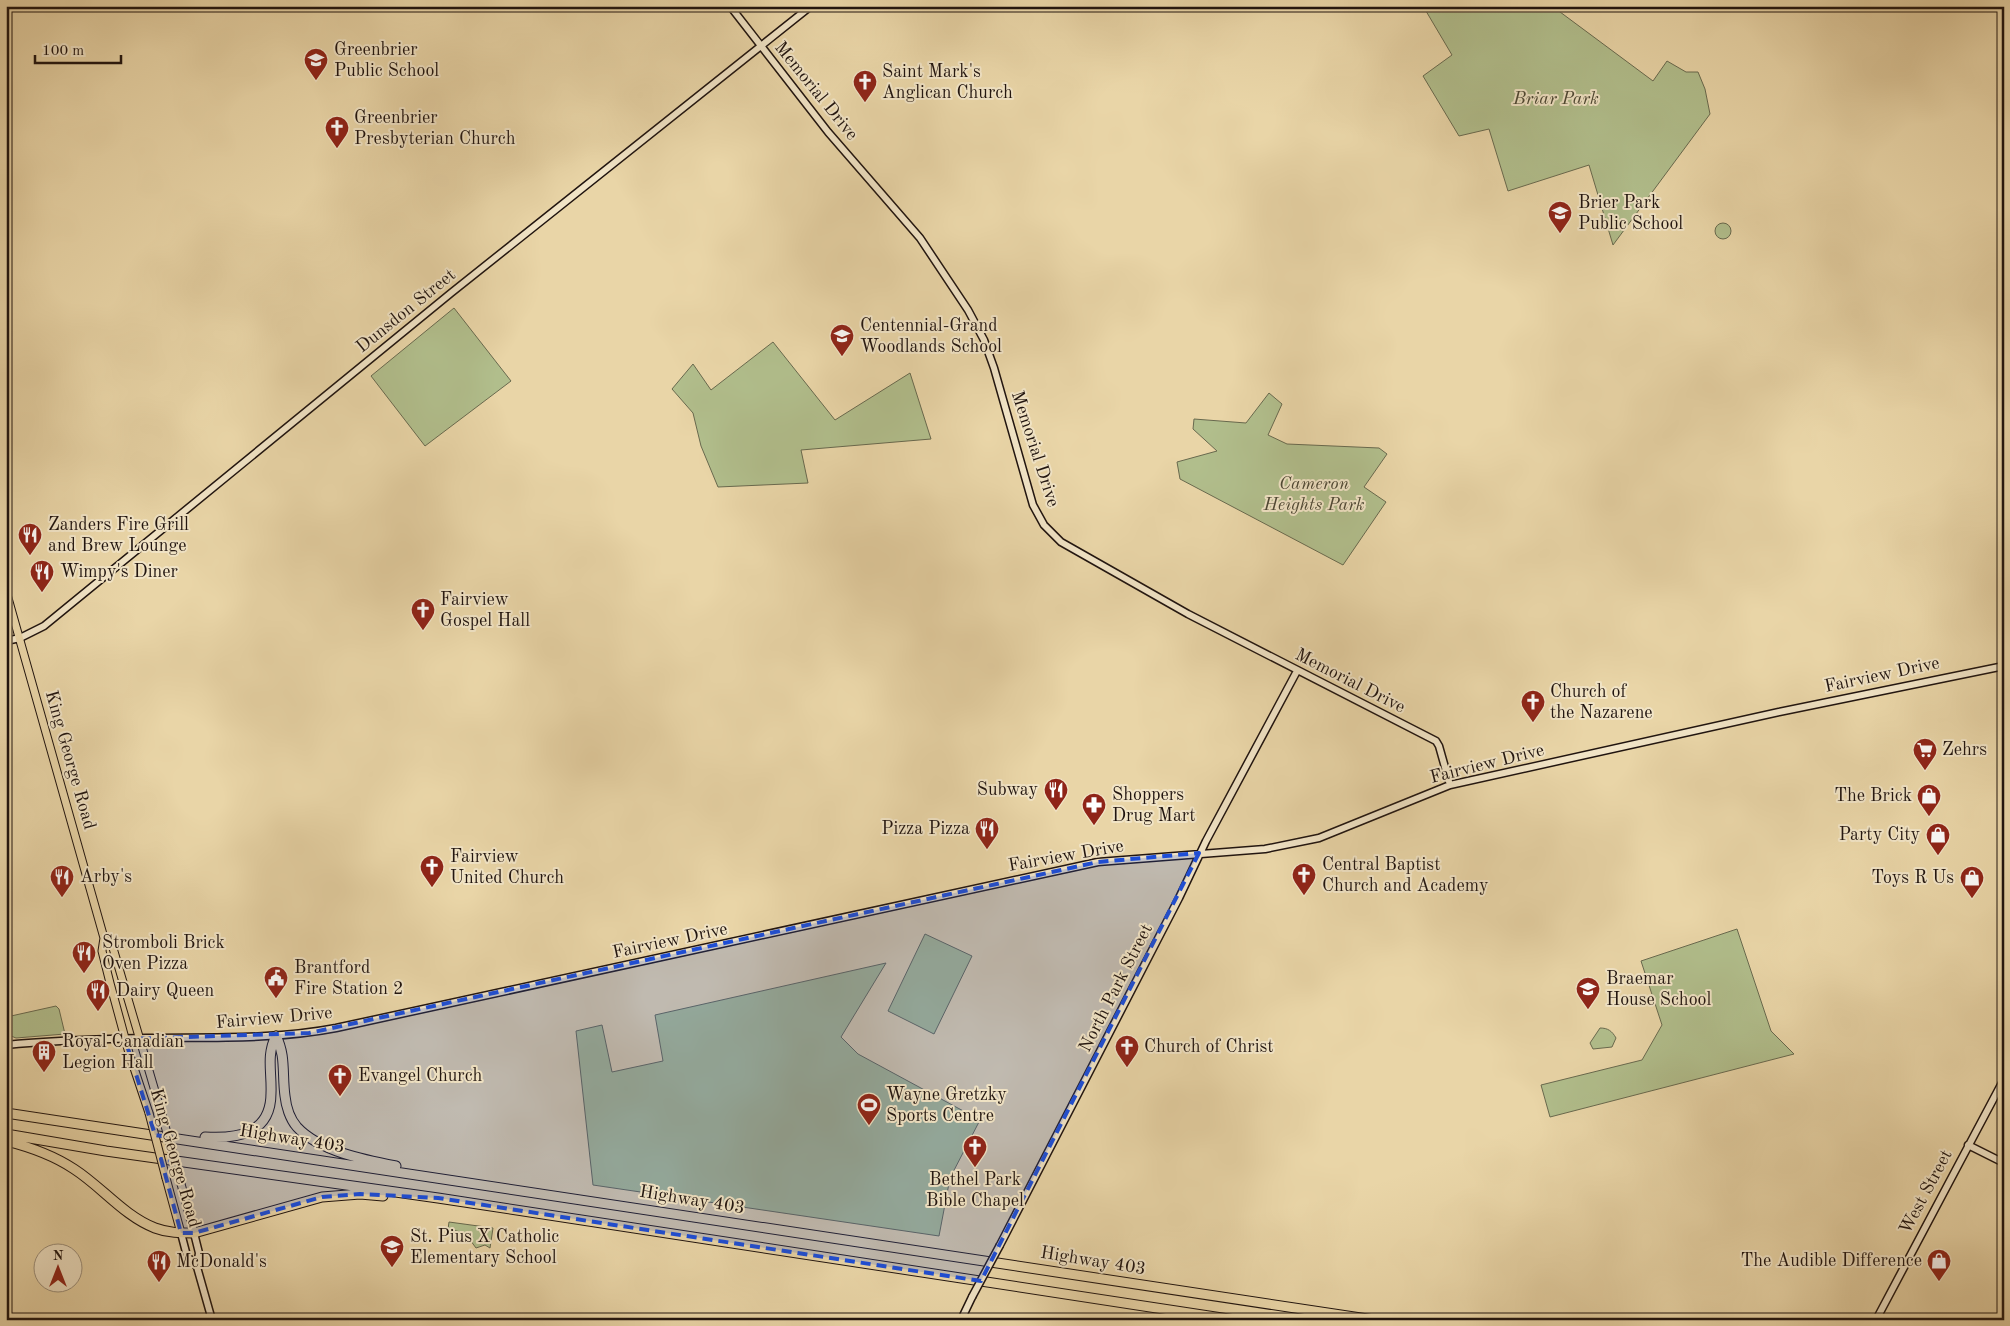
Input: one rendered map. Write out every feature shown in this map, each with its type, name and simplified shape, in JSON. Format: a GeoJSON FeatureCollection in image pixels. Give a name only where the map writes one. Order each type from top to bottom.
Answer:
{"type":"FeatureCollection","features":[{"type":"Feature","properties":{"kind":"highway"},"geometry":{"type":"LineString","coordinates":[[172,1138],[190,1136],[227,1139],[247,1134],[261,1124],[268,1112],[272,1095],[270,1048],[276,1036]]}},
{"type":"Feature","properties":{"kind":"highway"},"geometry":{"type":"LineString","coordinates":[[276,1036],[282,1048],[285,1097],[290,1116],[297,1127],[316,1142],[364,1159],[466,1182]]}},
{"type":"Feature","properties":{"kind":"highway","name":"Highway 403"},"geometry":{"type":"LineString","coordinates":[[6,1113],[1374,1320]]}},
{"type":"Feature","properties":{"kind":"highway","name":"Highway 403"},"geometry":{"type":"LineString","coordinates":[[6,1134],[106,1151],[438,1198],[1235,1320]]}},
{"type":"Feature","properties":{"kind":"highway"},"geometry":{"type":"LineString","coordinates":[[6,1141],[52,1156],[76,1170],[136,1218],[155,1228],[181,1233],[194,1234],[322,1197],[360,1194],[419,1199],[438,1198]]}},
{"type":"Feature","properties":{"kind":"main road","name":"Memorial Drive"},"geometry":{"type":"LineString","coordinates":[[730,6],[828,132],[920,238],[968,310],[984,340],[1033,505],[1044,525],[1061,542],[1188,614],[1436,741],[1450,785]]}},
{"type":"Feature","properties":{"kind":"main road","name":"Dunsdon Street"},"geometry":{"type":"LineString","coordinates":[[6,641],[20,638],[44,626],[444,299],[811,6]]}},
{"type":"Feature","properties":{"kind":"main road","name":"King George Road"},"geometry":{"type":"LineString","coordinates":[[6,591],[104,938],[102,951],[125,1039],[149,1113],[187,1256],[197,1267]]}},
{"type":"Feature","properties":{"kind":"main road","name":"Fairview Drive"},"geometry":{"type":"LineString","coordinates":[[6,1045],[65,1039],[276,1036],[336,1028],[1098,862],[1265,849],[1319,838],[1450,785],[1779,712],[2004,666]]}},
{"type":"Feature","properties":{"kind":"main road","name":"North Park Street"},"geometry":{"type":"LineString","coordinates":[[961,1320],[1179,898],[1199,853],[1297,671]]}},
{"type":"Feature","properties":{"kind":"main road","name":"King George Road"},"geometry":{"type":"LineString","coordinates":[[104,938],[113,948],[162,1115],[199,1253],[197,1267],[212,1320]]}},
{"type":"Feature","properties":{"kind":"main road","name":"West Street"},"geometry":{"type":"LineString","coordinates":[[1876,1320],[2004,1079]]}},
{"type":"Feature","properties":{"kind":"main road"},"geometry":{"type":"LineString","coordinates":[[1968,1145],[2004,1163]]}},
{"type":"Feature","properties":{"kind":"highlighted area"},"geometry":{"type":"Polygon","coordinates":[[[1199,853],[981,1281],[438,1198],[360,1194],[322,1197],[194,1233],[181,1233],[161,1159],[174,1161],[168,1137],[155,1135],[125,1039],[309,1033],[1098,862],[1199,853]]]}},
{"type":"Feature","properties":{"kind":"green space","name":"Briar Park"},"geometry":{"type":"Polygon","coordinates":[[[1423,6],[1552,6],[1653,81],[1667,61],[1686,72],[1698,72],[1705,89],[1710,114],[1613,245],[1589,165],[1508,191],[1489,129],[1459,136],[1423,76],[1452,55],[1423,6]]]}},
{"type":"Feature","properties":{"kind":"green space"},"geometry":{"type":"Polygon","coordinates":[[[1720,223],[1726,223],[1731,228],[1729,237],[1720,239],[1715,234],[1715,228],[1720,223]]]}},
{"type":"Feature","properties":{"kind":"green space"},"geometry":{"type":"Polygon","coordinates":[[[454,308],[511,381],[425,446],[371,376],[454,308]]]}},
{"type":"Feature","properties":{"kind":"green space"},"geometry":{"type":"Polygon","coordinates":[[[773,342],[835,420],[910,373],[931,439],[801,450],[808,483],[718,487],[701,446],[693,413],[672,389],[693,364],[711,390],[773,342]]]}},
{"type":"Feature","properties":{"kind":"green space","name":"Cameron Heights Park"},"geometry":{"type":"Polygon","coordinates":[[[1269,393],[1282,404],[1268,435],[1287,444],[1379,448],[1387,454],[1364,487],[1386,502],[1343,565],[1180,479],[1177,462],[1217,451],[1193,429],[1194,419],[1246,423],[1269,393]]]}},
{"type":"Feature","properties":{"kind":"green space"},"geometry":{"type":"Polygon","coordinates":[[[1737,929],[1771,1031],[1794,1054],[1550,1117],[1541,1085],[1642,1060],[1662,1025],[1641,961],[1737,929]]]}},
{"type":"Feature","properties":{"kind":"green space"},"geometry":{"type":"Polygon","coordinates":[[[925,934],[972,956],[934,1034],[888,1011],[925,934]]]}},
{"type":"Feature","properties":{"kind":"green space"},"geometry":{"type":"Polygon","coordinates":[[[886,963],[841,1037],[858,1054],[980,1120],[950,1178],[939,1236],[593,1185],[576,1031],[602,1025],[612,1072],[663,1061],[655,1015],[886,963]]]}},
{"type":"Feature","properties":{"kind":"green space"},"geometry":{"type":"Polygon","coordinates":[[[56,1006],[59,1009],[65,1034],[16,1038],[11,1036],[8,1021],[11,1016],[56,1006]]]}},
{"type":"Feature","properties":{"kind":"green space"},"geometry":{"type":"Polygon","coordinates":[[[1600,1028],[1608,1029],[1616,1038],[1612,1047],[1593,1049],[1590,1043],[1600,1028]]]}},
{"type":"Feature","properties":{"kind":"green space"},"geometry":{"type":"Polygon","coordinates":[[[449,1222],[493,1228],[490,1248],[485,1245],[476,1248],[465,1233],[448,1229],[449,1222]]]}},
{"type":"Feature","properties":{"kind":"place","name":"Greenbrier Public School"},"geometry":{"type":"Point","coordinates":[316,81]}},
{"type":"Feature","properties":{"kind":"place","name":"Saint Mark's Anglican Church"},"geometry":{"type":"Point","coordinates":[865,103]}},
{"type":"Feature","properties":{"kind":"place","name":"Greenbrier Presbyterian Church"},"geometry":{"type":"Point","coordinates":[337,149]}},
{"type":"Feature","properties":{"kind":"place","name":"Brier Park Public School"},"geometry":{"type":"Point","coordinates":[1560,234]}},
{"type":"Feature","properties":{"kind":"place","name":"Centennial-Grand Woodlands School"},"geometry":{"type":"Point","coordinates":[842,357]}},
{"type":"Feature","properties":{"kind":"place","name":"Zanders Fire Grill and Brew Lounge"},"geometry":{"type":"Point","coordinates":[30,556]}},
{"type":"Feature","properties":{"kind":"place","name":"Wimpy's Diner"},"geometry":{"type":"Point","coordinates":[42,593]}},
{"type":"Feature","properties":{"kind":"place","name":"Fairview Gospel Hall"},"geometry":{"type":"Point","coordinates":[423,631]}},
{"type":"Feature","properties":{"kind":"place","name":"Church of the Nazarene"},"geometry":{"type":"Point","coordinates":[1533,723]}},
{"type":"Feature","properties":{"kind":"place","name":"Zehrs"},"geometry":{"type":"Point","coordinates":[1925,771]}},
{"type":"Feature","properties":{"kind":"place","name":"Subway"},"geometry":{"type":"Point","coordinates":[1056,811]}},
{"type":"Feature","properties":{"kind":"place","name":"The Brick"},"geometry":{"type":"Point","coordinates":[1929,817]}},
{"type":"Feature","properties":{"kind":"place","name":"Shoppers Drug Mart"},"geometry":{"type":"Point","coordinates":[1094,826]}},
{"type":"Feature","properties":{"kind":"place","name":"Pizza Pizza"},"geometry":{"type":"Point","coordinates":[987,850]}},
{"type":"Feature","properties":{"kind":"place","name":"Party City"},"geometry":{"type":"Point","coordinates":[1938,856]}},
{"type":"Feature","properties":{"kind":"place","name":"Fairview United Church"},"geometry":{"type":"Point","coordinates":[432,888]}},
{"type":"Feature","properties":{"kind":"place","name":"Central Baptist Church and Academy"},"geometry":{"type":"Point","coordinates":[1304,896]}},
{"type":"Feature","properties":{"kind":"place","name":"Arby's"},"geometry":{"type":"Point","coordinates":[62,898]}},
{"type":"Feature","properties":{"kind":"place","name":"Toys R Us"},"geometry":{"type":"Point","coordinates":[1972,899]}},
{"type":"Feature","properties":{"kind":"place","name":"Stromboli Brick Oven Pizza"},"geometry":{"type":"Point","coordinates":[84,974]}},
{"type":"Feature","properties":{"kind":"place","name":"Brantford Fire Station 2"},"geometry":{"type":"Point","coordinates":[276,999]}},
{"type":"Feature","properties":{"kind":"place","name":"Braemar House School"},"geometry":{"type":"Point","coordinates":[1588,1010]}},
{"type":"Feature","properties":{"kind":"place","name":"Dairy Queen"},"geometry":{"type":"Point","coordinates":[98,1012]}},
{"type":"Feature","properties":{"kind":"place","name":"Church of Christ"},"geometry":{"type":"Point","coordinates":[1127,1068]}},
{"type":"Feature","properties":{"kind":"place","name":"Royal Canadian Legion Hall"},"geometry":{"type":"Point","coordinates":[44,1073]}},
{"type":"Feature","properties":{"kind":"place","name":"Evangel Church"},"geometry":{"type":"Point","coordinates":[340,1097]}},
{"type":"Feature","properties":{"kind":"place","name":"Wayne Gretzky Sports Centre"},"geometry":{"type":"Point","coordinates":[869,1126]}},
{"type":"Feature","properties":{"kind":"place","name":"Bethel Park Bible Chapel"},"geometry":{"type":"Point","coordinates":[975,1168]}},
{"type":"Feature","properties":{"kind":"place","name":"St. Pius X Catholic Elementary School"},"geometry":{"type":"Point","coordinates":[392,1268]}},
{"type":"Feature","properties":{"kind":"place","name":"The Audible Difference"},"geometry":{"type":"Point","coordinates":[1939,1282]}},
{"type":"Feature","properties":{"kind":"place","name":"McDonald's"},"geometry":{"type":"Point","coordinates":[159,1283]}}]}
